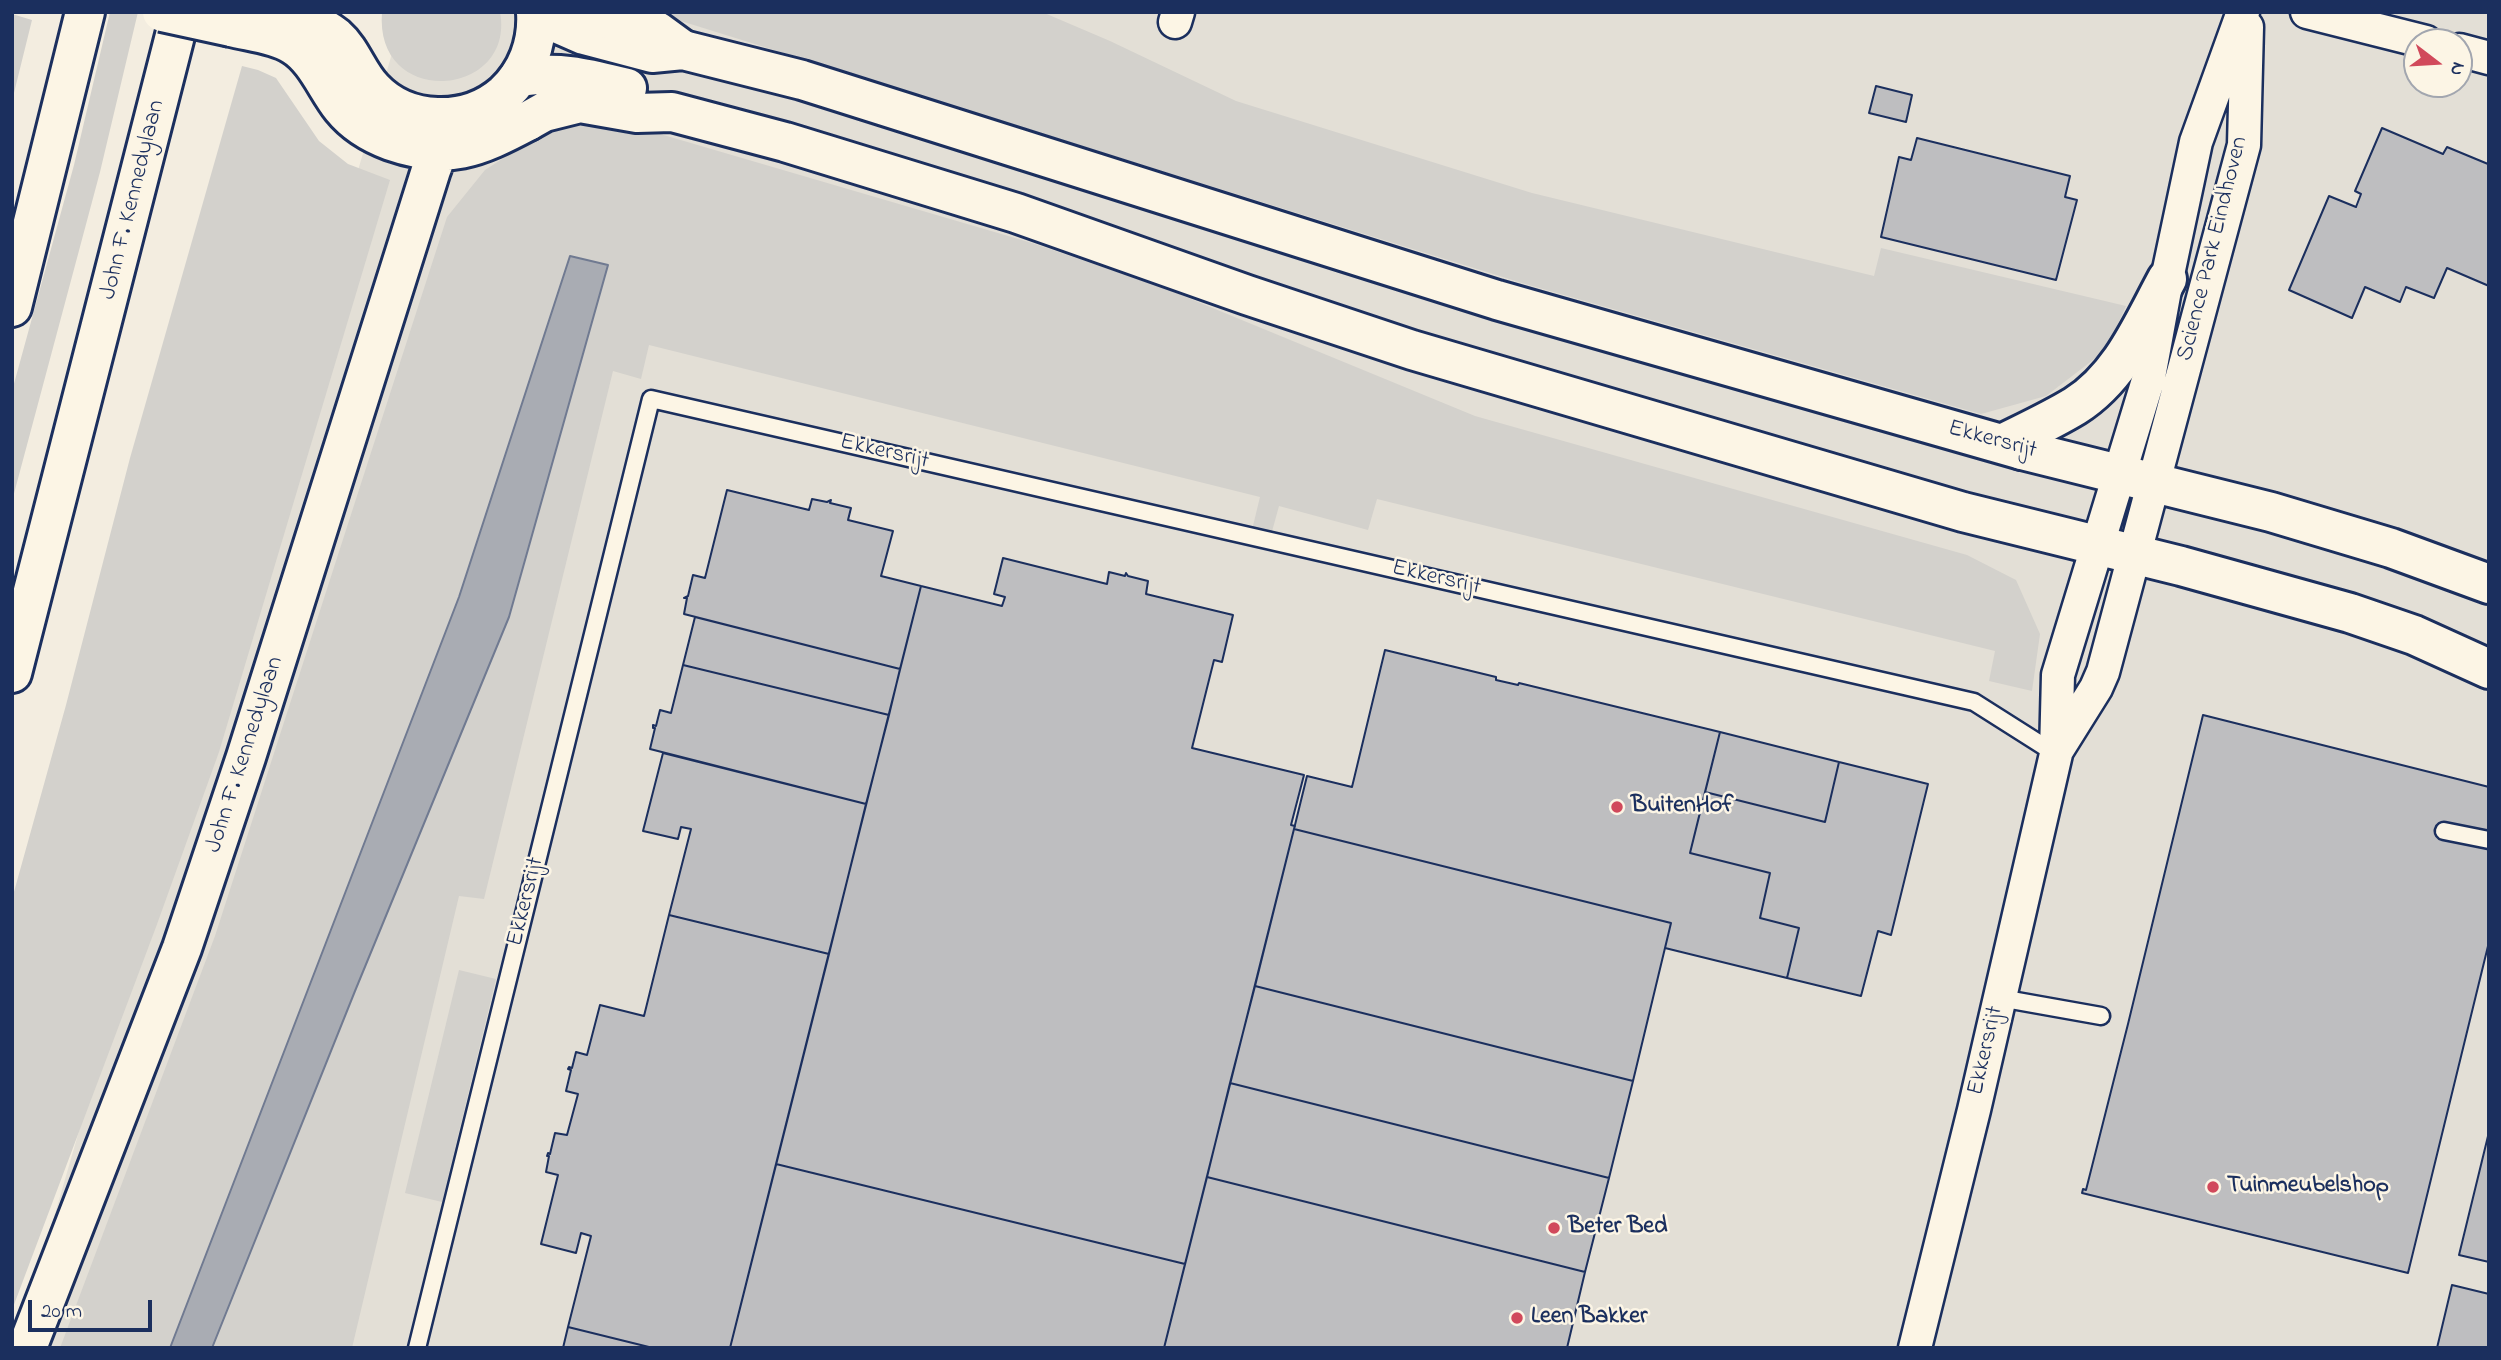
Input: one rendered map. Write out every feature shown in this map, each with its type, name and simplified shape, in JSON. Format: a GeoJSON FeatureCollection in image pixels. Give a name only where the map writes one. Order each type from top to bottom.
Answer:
{"type":"FeatureCollection","features":[{"type":"Feature","properties":{"kind":"main road"},"geometry":{"type":"LineString","coordinates":[[12,307],[85,12]]}},
{"type":"Feature","properties":{"kind":"main road"},"geometry":{"type":"LineString","coordinates":[[162,12],[267,23],[302,18],[330,32],[346,48],[358,71],[373,90],[390,103],[418,115],[459,150],[484,144],[544,112],[580,103],[637,113],[672,112],[785,142],[1016,213],[1412,350],[1963,512],[2098,545],[2350,613],[2414,635],[2489,668]]}},
{"type":"Feature","properties":{"kind":"main road","name":"John F. Kennedylaan"},"geometry":{"type":"LineString","coordinates":[[12,673],[181,12]]}},
{"type":"Feature","properties":{"kind":"main road"},"geometry":{"type":"LineString","coordinates":[[594,12],[611,20],[657,31],[682,50]]}},
{"type":"Feature","properties":{"kind":"main road"},"geometry":{"type":"LineString","coordinates":[[444,135],[466,114],[491,103],[519,77],[533,44],[536,13]]}},
{"type":"Feature","properties":{"kind":"main road","name":"Ekkersrijt"},"geometry":{"type":"LineString","coordinates":[[536,13],[584,35],[652,53],[682,50],[802,80],[1497,300],[2012,447],[2271,512],[2391,548],[2489,584]]}},
{"type":"Feature","properties":{"kind":"main road"},"geometry":{"type":"LineString","coordinates":[[519,77],[549,73],[586,78],[643,92],[672,112]]}},
{"type":"Feature","properties":{"kind":"main road","name":"John F. Kennedylaan"},"geometry":{"type":"LineString","coordinates":[[27,1348],[182,948],[246,757],[444,135]]}},
{"type":"Feature","properties":{"kind":"main road"},"geometry":{"type":"LineString","coordinates":[[2012,447],[2077,405],[2103,382],[2124,358],[2167,279]]}},
{"type":"Feature","properties":{"kind":"street","name":"Science Park Eindhoven"},"geometry":{"type":"LineString","coordinates":[[2138,479],[2149,377],[2196,142],[2245,12]]}},
{"type":"Feature","properties":{"kind":"street","name":"Science Park Eindhoven"},"geometry":{"type":"LineString","coordinates":[[2138,479],[2245,145],[2245,12]]}},
{"type":"Feature","properties":{"kind":"street"},"geometry":{"type":"LineString","coordinates":[[2307,12],[2403,36]]}},
{"type":"Feature","properties":{"kind":"street","name":"Ekkersrijt"},"geometry":{"type":"LineString","coordinates":[[1915,1348],[2056,754],[2058,674],[2098,545],[2138,479]]}},
{"type":"Feature","properties":{"kind":"street","name":"Ekkersrijt"},"geometry":{"type":"LineString","coordinates":[[2056,754],[2096,688],[2134,555],[2138,479]]}},
{"type":"Feature","properties":{"kind":"lane","name":"Ekkersrijt"},"geometry":{"type":"LineString","coordinates":[[417,1348],[651,399],[1974,702],[2056,754]]}},
{"type":"Feature","properties":{"kind":"lane"},"geometry":{"type":"LineString","coordinates":[[2444,831],[2489,840]]}},
{"type":"Feature","properties":{"kind":"lane"},"geometry":{"type":"LineString","coordinates":[[2000,998],[2101,1016]]}},
{"type":"Feature","properties":{"kind":"shaded area"},"geometry":{"type":"Polygon","coordinates":[[[110,12],[138,12],[100,172],[12,501],[12,391],[74,165],[110,12]]]}},
{"type":"Feature","properties":{"kind":"shaded area"},"geometry":{"type":"Polygon","coordinates":[[[382,12],[500,12],[499,41],[487,62],[468,76],[444,81],[420,78],[399,65],[385,44],[382,12]]]}},
{"type":"Feature","properties":{"kind":"shaded area"},"geometry":{"type":"Polygon","coordinates":[[[404,12],[2489,12],[2489,1348],[16,1348],[404,12]]]}},
{"type":"Feature","properties":{"kind":"shaded area"},"geometry":{"type":"Polygon","coordinates":[[[652,12],[1042,12],[1236,101],[1532,193],[1874,276],[1881,248],[2126,306],[2106,350],[2046,396],[1981,414],[1522,283],[652,12]]]}},
{"type":"Feature","properties":{"kind":"shaded area"},"geometry":{"type":"Polygon","coordinates":[[[12,14],[32,20],[12,101],[12,14]]]}},
{"type":"Feature","properties":{"kind":"shaded area"},"geometry":{"type":"Polygon","coordinates":[[[242,66],[276,78],[319,141],[348,164],[390,180],[219,752],[12,1310],[12,899],[130,458],[242,66]]]}},
{"type":"Feature","properties":{"kind":"shaded area"},"geometry":{"type":"Polygon","coordinates":[[[588,120],[626,124],[1032,243],[1164,288],[1475,416],[1967,555],[2016,580],[2040,634],[2032,691],[1989,681],[1995,651],[1377,499],[1368,530],[1279,506],[1271,535],[1252,530],[1260,497],[649,345],[641,379],[613,371],[484,899],[459,896],[352,1348],[212,1348],[509,617],[608,266],[570,256],[459,597],[170,1348],[60,1348],[215,936],[447,217],[485,170],[549,129],[588,120]]]}},
{"type":"Feature","properties":{"kind":"shaded area"},"geometry":{"type":"Polygon","coordinates":[[[570,256],[608,265],[509,617],[212,1348],[170,1348],[459,597],[570,256]]]}},
{"type":"Feature","properties":{"kind":"shaded area"},"geometry":{"type":"Polygon","coordinates":[[[459,970],[496,979],[442,1202],[405,1193],[459,970]]]}},
{"type":"Feature","properties":{"kind":"building"},"geometry":{"type":"Polygon","coordinates":[[[1876,86],[1912,95],[1906,122],[1869,113],[1876,86]]]}},
{"type":"Feature","properties":{"kind":"building"},"geometry":{"type":"Polygon","coordinates":[[[2382,128],[2443,154],[2447,147],[2488,164],[2489,162],[2489,286],[2447,268],[2434,298],[2406,287],[2400,302],[2365,287],[2352,318],[2289,290],[2329,196],[2356,207],[2361,194],[2355,191],[2382,128]]]}},
{"type":"Feature","properties":{"kind":"building"},"geometry":{"type":"Polygon","coordinates":[[[1917,138],[2070,176],[2065,197],[2077,200],[2056,280],[1881,237],[1899,157],[1911,160],[1917,138]]]}},
{"type":"Feature","properties":{"kind":"building"},"geometry":{"type":"Polygon","coordinates":[[[727,490],[809,510],[812,499],[827,502],[831,500],[830,503],[851,508],[848,520],[893,531],[881,576],[921,586],[900,669],[684,614],[687,598],[684,598],[688,596],[693,575],[705,578],[727,490]]]}},
{"type":"Feature","properties":{"kind":"building"},"geometry":{"type":"Polygon","coordinates":[[[1003,558],[1107,584],[1109,572],[1125,576],[1126,573],[1128,576],[1148,581],[1146,594],[1233,615],[1222,662],[1214,660],[1192,748],[1304,775],[1291,825],[1295,826],[1185,1264],[776,1164],[921,586],[1002,606],[1005,597],[994,594],[1003,558]]]}},
{"type":"Feature","properties":{"kind":"building"},"geometry":{"type":"Polygon","coordinates":[[[695,617],[900,669],[889,715],[683,665],[695,617]]]}},
{"type":"Feature","properties":{"kind":"building"},"geometry":{"type":"Polygon","coordinates":[[[1385,650],[1496,677],[1496,680],[1518,685],[1519,683],[1720,732],[1690,853],[1770,873],[1760,918],[1799,928],[1787,978],[1665,948],[1671,923],[1294,829],[1307,776],[1352,787],[1385,650]]]}},
{"type":"Feature","properties":{"kind":"building"},"geometry":{"type":"Polygon","coordinates":[[[683,665],[889,715],[866,804],[650,749],[655,728],[653,725],[656,726],[660,710],[671,713],[683,665]]]}},
{"type":"Feature","properties":{"kind":"building"},"geometry":{"type":"Polygon","coordinates":[[[2203,715],[2489,787],[2489,942],[2408,1273],[2082,1193],[2083,1189],[2086,1190],[2203,715]]]}},
{"type":"Feature","properties":{"kind":"building"},"geometry":{"type":"Polygon","coordinates":[[[1720,732],[1839,762],[1825,822],[1705,792],[1720,732]]]}},
{"type":"Feature","properties":{"kind":"building"},"geometry":{"type":"Polygon","coordinates":[[[663,753],[866,804],[829,954],[669,915],[691,829],[681,827],[678,839],[643,831],[663,753]]]}},
{"type":"Feature","properties":{"kind":"building"},"geometry":{"type":"Polygon","coordinates":[[[1839,762],[1928,784],[1891,935],[1878,931],[1861,996],[1787,978],[1799,928],[1760,918],[1770,873],[1690,853],[1705,792],[1825,822],[1839,762]]]}},
{"type":"Feature","properties":{"kind":"building"},"geometry":{"type":"Polygon","coordinates":[[[1294,829],[1671,923],[1633,1081],[1255,986],[1294,829]]]}},
{"type":"Feature","properties":{"kind":"building"},"geometry":{"type":"Polygon","coordinates":[[[669,915],[829,954],[730,1348],[653,1348],[568,1327],[591,1236],[581,1233],[576,1253],[541,1244],[558,1175],[546,1172],[547,1156],[550,1154],[555,1133],[567,1135],[578,1094],[566,1091],[571,1070],[568,1069],[572,1068],[576,1052],[587,1055],[600,1005],[644,1016],[669,915]]]}},
{"type":"Feature","properties":{"kind":"building"},"geometry":{"type":"Polygon","coordinates":[[[1255,986],[1633,1081],[1609,1178],[1230,1083],[1255,986]]]}},
{"type":"Feature","properties":{"kind":"building"},"geometry":{"type":"Polygon","coordinates":[[[1230,1083],[1609,1178],[1585,1272],[1207,1177],[1230,1083]]]}},
{"type":"Feature","properties":{"kind":"building"},"geometry":{"type":"Polygon","coordinates":[[[2489,1132],[2489,1262],[2459,1255],[2489,1132]]]}},
{"type":"Feature","properties":{"kind":"building"},"geometry":{"type":"Polygon","coordinates":[[[776,1164],[1185,1264],[1164,1348],[730,1348],[776,1164]]]}},
{"type":"Feature","properties":{"kind":"building"},"geometry":{"type":"Polygon","coordinates":[[[1207,1177],[1585,1272],[1567,1348],[1164,1348],[1207,1177]]]}},
{"type":"Feature","properties":{"kind":"building"},"geometry":{"type":"Polygon","coordinates":[[[2452,1285],[2489,1294],[2489,1348],[2437,1348],[2452,1285]]]}},
{"type":"Feature","properties":{"kind":"building"},"geometry":{"type":"Polygon","coordinates":[[[568,1327],[653,1348],[563,1348],[568,1327]]]}},
{"type":"Feature","properties":{"kind":"place","name":"BuitenHof"},"geometry":{"type":"Point","coordinates":[1617,807]}},
{"type":"Feature","properties":{"kind":"place","name":"Tuinmeubelshop"},"geometry":{"type":"Point","coordinates":[2213,1187]}},
{"type":"Feature","properties":{"kind":"place","name":"Beter Bed"},"geometry":{"type":"Point","coordinates":[1554,1228]}},
{"type":"Feature","properties":{"kind":"place","name":"Leen Bakker"},"geometry":{"type":"Point","coordinates":[1517,1318]}}]}
